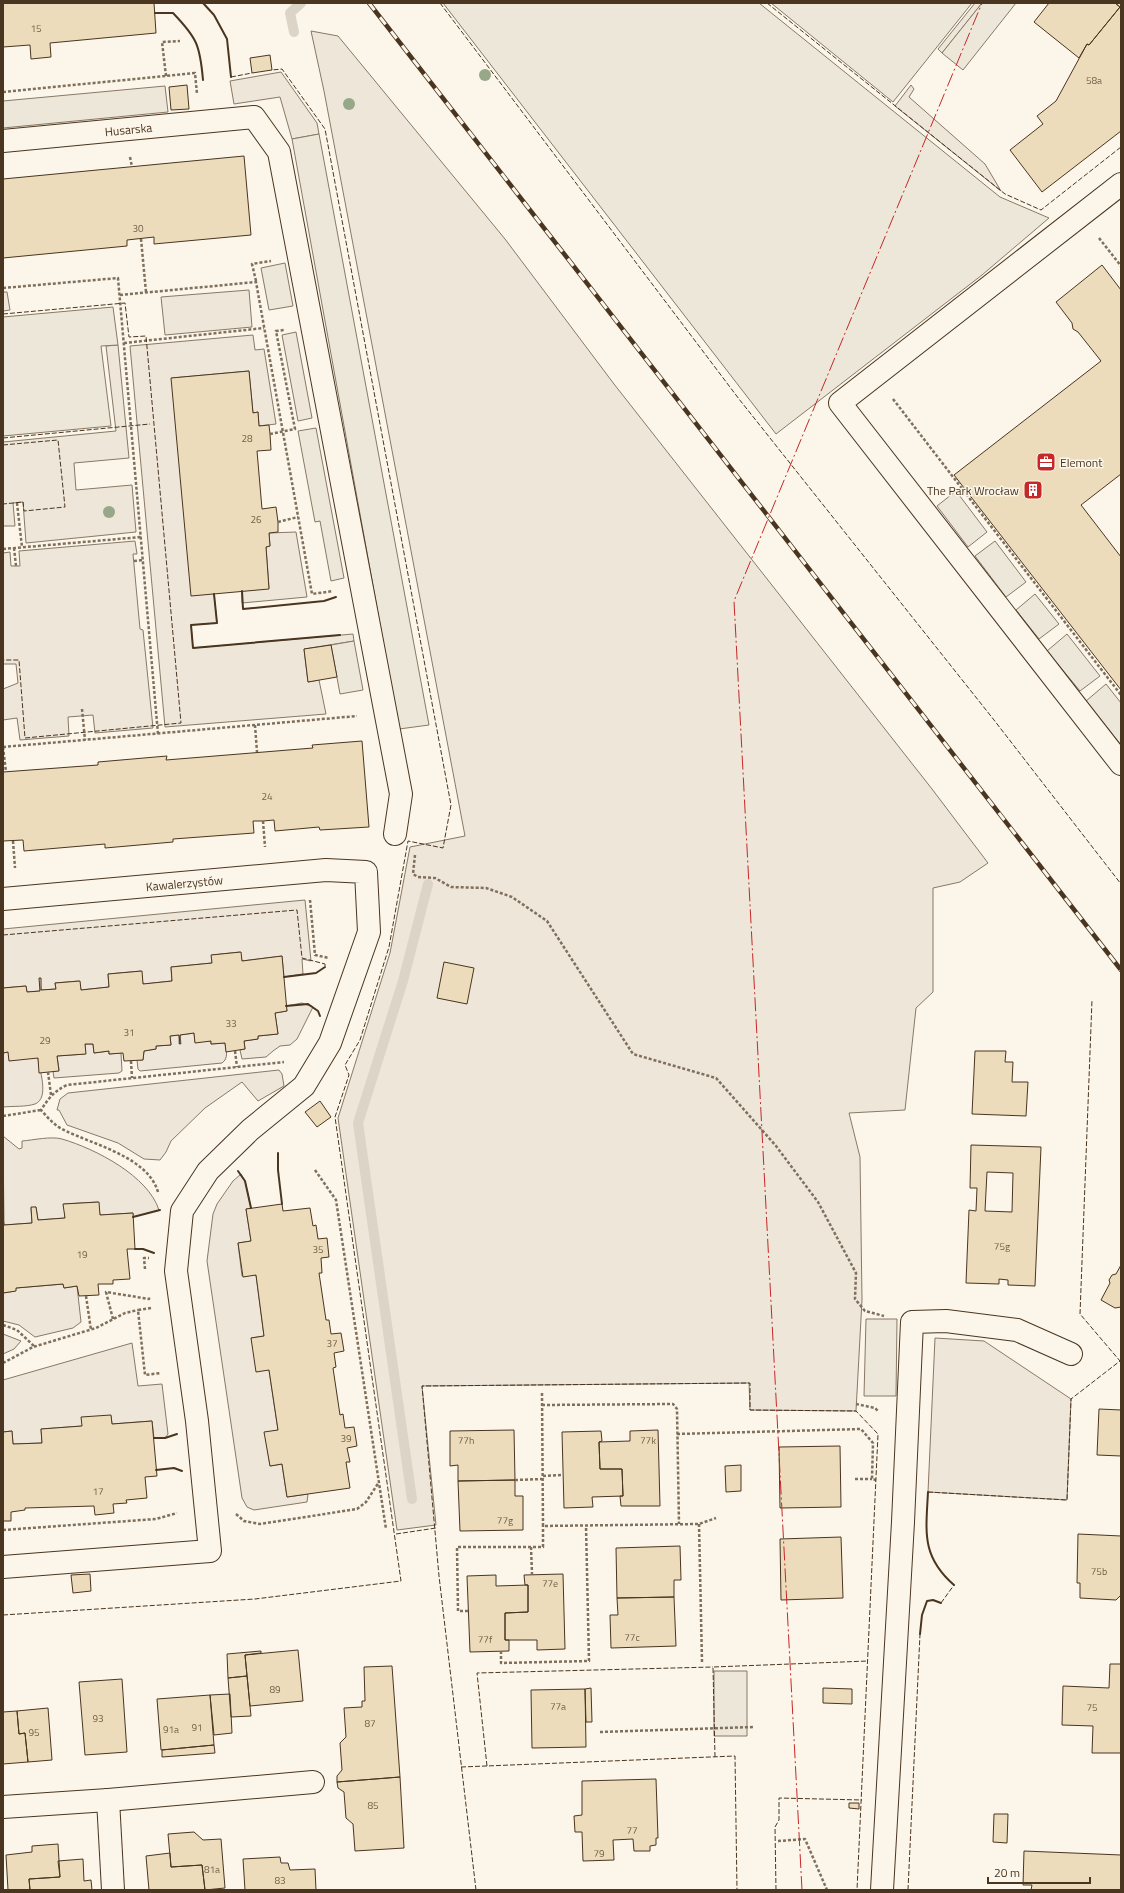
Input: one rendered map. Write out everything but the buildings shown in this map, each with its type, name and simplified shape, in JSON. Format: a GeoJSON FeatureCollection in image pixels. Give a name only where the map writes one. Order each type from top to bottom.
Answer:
{"type":"FeatureCollection","features":[{"type":"Feature","properties":{"kind":"street","name":"Husarska"},"geometry":{"type":"LineString","coordinates":[[3,141],[254,117],[279,152],[312,324]]}},
{"type":"Feature","properties":{"kind":"street"},"geometry":{"type":"LineString","coordinates":[[1121,184],[840,403],[1121,764]]}},
{"type":"Feature","properties":{"kind":"street"},"geometry":{"type":"LineString","coordinates":[[312,324],[401,794],[395,834]]}},
{"type":"Feature","properties":{"kind":"street","name":"Kawalerzystów"},"geometry":{"type":"LineString","coordinates":[[3,899],[326,870],[366,872],[369,932],[330,1043],[304,1086],[250,1130],[208,1171],[182,1211],[176,1271],[197,1421],[210,1551],[3,1567]]}},
{"type":"Feature","properties":{"kind":"street"},"geometry":{"type":"LineString","coordinates":[[882,1890],[905,1481],[912,1322],[946,1321],[1017,1330],[1071,1354]]}},
{"type":"Feature","properties":{"kind":"street"},"geometry":{"type":"LineString","coordinates":[[3,1807],[108,1800],[313,1782]]}},
{"type":"Feature","properties":{"kind":"street"},"geometry":{"type":"LineString","coordinates":[[108,1800],[113,1890]]}},
{"type":"Feature","properties":{"kind":"path"},"geometry":{"type":"LineString","coordinates":[[166,76],[162,42],[180,41]]}},
{"type":"Feature","properties":{"kind":"path"},"geometry":{"type":"LineString","coordinates":[[3,92],[195,73],[200,122]]}},
{"type":"Feature","properties":{"kind":"path"},"geometry":{"type":"LineString","coordinates":[[1081,215],[1121,266]]}},
{"type":"Feature","properties":{"kind":"path"},"geometry":{"type":"LineString","coordinates":[[141,239],[146,292]]}},
{"type":"Feature","properties":{"kind":"path"},"geometry":{"type":"LineString","coordinates":[[276,260],[252,264],[284,431],[312,594]]}},
{"type":"Feature","properties":{"kind":"path"},"geometry":{"type":"LineString","coordinates":[[3,288],[118,278],[158,734]]}},
{"type":"Feature","properties":{"kind":"path"},"geometry":{"type":"LineString","coordinates":[[120,295],[256,282]]}},
{"type":"Feature","properties":{"kind":"path"},"geometry":{"type":"LineString","coordinates":[[270,434],[295,429],[276,331],[312,324]]}},
{"type":"Feature","properties":{"kind":"path"},"geometry":{"type":"LineString","coordinates":[[124,343],[264,328]]}},
{"type":"Feature","properties":{"kind":"path"},"geometry":{"type":"LineString","coordinates":[[875,376],[1121,695]]}},
{"type":"Feature","properties":{"kind":"path"},"geometry":{"type":"LineString","coordinates":[[17,503],[22,547]]}},
{"type":"Feature","properties":{"kind":"path"},"geometry":{"type":"LineString","coordinates":[[278,522],[298,517]]}},
{"type":"Feature","properties":{"kind":"path"},"geometry":{"type":"LineString","coordinates":[[3,549],[141,537]]}},
{"type":"Feature","properties":{"kind":"path"},"geometry":{"type":"LineString","coordinates":[[14,548],[16,566]]}},
{"type":"Feature","properties":{"kind":"path"},"geometry":{"type":"LineString","coordinates":[[134,561],[143,560]]}},
{"type":"Feature","properties":{"kind":"path"},"geometry":{"type":"LineString","coordinates":[[82,709],[85,740]]}},
{"type":"Feature","properties":{"kind":"path"},"geometry":{"type":"LineString","coordinates":[[6,772],[3,747],[386,713]]}},
{"type":"Feature","properties":{"kind":"path"},"geometry":{"type":"LineString","coordinates":[[255,725],[257,752]]}},
{"type":"Feature","properties":{"kind":"path"},"geometry":{"type":"LineString","coordinates":[[263,821],[265,840]]}},
{"type":"Feature","properties":{"kind":"path"},"geometry":{"type":"LineString","coordinates":[[13,841],[16,871]]}},
{"type":"Feature","properties":{"kind":"path"},"geometry":{"type":"LineString","coordinates":[[416,849],[413,874],[418,877],[435,878],[450,887],[486,888],[512,897],[547,921],[633,1054],[716,1078],[776,1146],[818,1202],[856,1273],[855,1299],[865,1312],[912,1322]]}},
{"type":"Feature","properties":{"kind":"path"},"geometry":{"type":"LineString","coordinates":[[235,1050],[237,1068]]}},
{"type":"Feature","properties":{"kind":"path"},"geometry":{"type":"LineString","coordinates":[[131,1061],[132,1078]]}},
{"type":"Feature","properties":{"kind":"path"},"geometry":{"type":"LineString","coordinates":[[48,1072],[51,1095]]}},
{"type":"Feature","properties":{"kind":"path"},"geometry":{"type":"LineString","coordinates":[[3,1116],[41,1110]]}},
{"type":"Feature","properties":{"kind":"path"},"geometry":{"type":"LineString","coordinates":[[315,1170],[336,1200],[386,1529]]}},
{"type":"Feature","properties":{"kind":"path"},"geometry":{"type":"LineString","coordinates":[[146,1272],[144,1258],[155,1257]]}},
{"type":"Feature","properties":{"kind":"path"},"geometry":{"type":"LineString","coordinates":[[113,1319],[106,1292],[149,1299],[148,1292]]}},
{"type":"Feature","properties":{"kind":"path"},"geometry":{"type":"LineString","coordinates":[[86,1296],[91,1330]]}},
{"type":"Feature","properties":{"kind":"path"},"geometry":{"type":"LineString","coordinates":[[3,1363],[36,1347],[91,1330],[113,1319],[138,1310]]}},
{"type":"Feature","properties":{"kind":"path"},"geometry":{"type":"LineString","coordinates":[[3,1325],[17,1330],[36,1347]]}},
{"type":"Feature","properties":{"kind":"path"},"geometry":{"type":"LineString","coordinates":[[468,1611],[458,1611],[456,1547],[543,1547],[542,1393]]}},
{"type":"Feature","properties":{"kind":"path"},"geometry":{"type":"LineString","coordinates":[[542,1405],[673,1404],[677,1409],[678,1524]]}},
{"type":"Feature","properties":{"kind":"path"},"geometry":{"type":"LineString","coordinates":[[677,1434],[861,1429],[873,1443],[872,1479]]}},
{"type":"Feature","properties":{"kind":"path"},"geometry":{"type":"LineString","coordinates":[[515,1480],[563,1475]]}},
{"type":"Feature","properties":{"kind":"path"},"geometry":{"type":"LineString","coordinates":[[855,1479],[905,1481]]}},
{"type":"Feature","properties":{"kind":"path"},"geometry":{"type":"LineString","coordinates":[[235,1512],[244,1521],[260,1524],[357,1508],[366,1502],[379,1482]]}},
{"type":"Feature","properties":{"kind":"path"},"geometry":{"type":"LineString","coordinates":[[543,1526],[699,1524],[716,1518]]}},
{"type":"Feature","properties":{"kind":"path"},"geometry":{"type":"LineString","coordinates":[[3,1530],[148,1519]]}},
{"type":"Feature","properties":{"kind":"path"},"geometry":{"type":"LineString","coordinates":[[699,1524],[702,1662]]}},
{"type":"Feature","properties":{"kind":"path"},"geometry":{"type":"LineString","coordinates":[[501,1651],[501,1663],[589,1661],[586,1526]]}},
{"type":"Feature","properties":{"kind":"path"},"geometry":{"type":"LineString","coordinates":[[532,1547],[532,1574]]}},
{"type":"Feature","properties":{"kind":"path"},"geometry":{"type":"LineString","coordinates":[[600,1732],[754,1728]]}},
{"type":"Feature","properties":{"kind":"path"},"geometry":{"type":"LineString","coordinates":[[778,1841],[805,1839],[827,1890]]}},
{"type":"Feature","properties":{"kind":"shaded area"},"geometry":{"type":"Polygon","coordinates":[[[443,3],[759,3],[1000,197],[1049,218],[982,275],[776,434],[443,3]]]}},
{"type":"Feature","properties":{"kind":"shaded area"},"geometry":{"type":"Polygon","coordinates":[[[771,3],[972,3],[893,102],[771,3]]]}},
{"type":"Feature","properties":{"kind":"shaded area"},"geometry":{"type":"Polygon","coordinates":[[[975,3],[982,3],[942,53],[938,49],[975,3]]]}},
{"type":"Feature","properties":{"kind":"shaded area"},"geometry":{"type":"Polygon","coordinates":[[[982,3],[1016,3],[963,70],[942,53],[982,3]]]}},
{"type":"Feature","properties":{"kind":"shaded area"},"geometry":{"type":"Polygon","coordinates":[[[311,31],[338,36],[505,239],[614,384],[932,789],[988,863],[960,882],[933,888],[933,992],[916,1008],[905,1110],[849,1113],[860,1157],[862,1300],[856,1411],[750,1410],[749,1383],[422,1386],[436,1525],[397,1530],[338,1118],[390,953],[410,847],[465,836],[324,91],[311,31]]]}},
{"type":"Feature","properties":{"kind":"shaded area"},"geometry":{"type":"Polygon","coordinates":[[[281,72],[317,123],[319,134],[292,139],[280,97],[234,104],[230,81],[281,72]]]}},
{"type":"Feature","properties":{"kind":"shaded area"},"geometry":{"type":"Polygon","coordinates":[[[911,85],[914,89],[909,97],[985,164],[1001,191],[895,106],[911,85]]]}},
{"type":"Feature","properties":{"kind":"shaded area"},"geometry":{"type":"Polygon","coordinates":[[[165,86],[168,112],[3,128],[3,101],[165,86]]]}},
{"type":"Feature","properties":{"kind":"shaded area"},"geometry":{"type":"Polygon","coordinates":[[[319,134],[429,725],[399,729],[292,139],[319,134]]]}},
{"type":"Feature","properties":{"kind":"shaded area"},"geometry":{"type":"Polygon","coordinates":[[[285,263],[293,306],[269,310],[261,268],[285,263]]]}},
{"type":"Feature","properties":{"kind":"shaded area"},"geometry":{"type":"Polygon","coordinates":[[[249,290],[252,327],[165,335],[161,297],[249,290]]]}},
{"type":"Feature","properties":{"kind":"shaded area"},"geometry":{"type":"Polygon","coordinates":[[[3,292],[7,292],[10,310],[3,311],[3,292]]]}},
{"type":"Feature","properties":{"kind":"shaded area"},"geometry":{"type":"Polygon","coordinates":[[[113,307],[118,345],[101,346],[111,426],[3,436],[3,317],[113,307]]]}},
{"type":"Feature","properties":{"kind":"shaded area"},"geometry":{"type":"Polygon","coordinates":[[[296,332],[312,418],[298,421],[282,335],[296,332]]]}},
{"type":"Feature","properties":{"kind":"shaded area"},"geometry":{"type":"Polygon","coordinates":[[[253,335],[255,350],[264,349],[276,424],[259,426],[258,412],[253,413],[249,371],[172,378],[214,594],[217,623],[191,625],[193,648],[353,634],[354,641],[304,649],[308,682],[319,680],[326,714],[165,727],[130,346],[253,335]]]}},
{"type":"Feature","properties":{"kind":"shaded area"},"geometry":{"type":"Polygon","coordinates":[[[118,345],[129,458],[74,463],[76,490],[132,485],[136,532],[26,543],[23,502],[13,503],[15,526],[3,526],[3,442],[116,431],[106,346],[118,345]]]}},
{"type":"Feature","properties":{"kind":"shaded area"},"geometry":{"type":"Polygon","coordinates":[[[316,428],[344,578],[331,581],[320,521],[315,522],[298,431],[316,428]]]}},
{"type":"Feature","properties":{"kind":"shaded area"},"geometry":{"type":"Polygon","coordinates":[[[956,491],[987,532],[968,547],[937,506],[956,491]]]}},
{"type":"Feature","properties":{"kind":"shaded area"},"geometry":{"type":"Polygon","coordinates":[[[296,532],[307,597],[242,603],[242,591],[269,588],[266,547],[270,546],[269,533],[296,532]]]}},
{"type":"Feature","properties":{"kind":"shaded area"},"geometry":{"type":"Polygon","coordinates":[[[135,541],[137,554],[133,554],[140,629],[143,630],[153,728],[95,733],[93,715],[68,717],[69,736],[20,740],[17,718],[3,720],[3,689],[18,683],[16,664],[3,664],[3,553],[10,552],[11,566],[20,566],[19,551],[135,541]]]}},
{"type":"Feature","properties":{"kind":"shaded area"},"geometry":{"type":"Polygon","coordinates":[[[995,541],[1026,582],[1006,597],[975,556],[995,541]]]}},
{"type":"Feature","properties":{"kind":"shaded area"},"geometry":{"type":"Polygon","coordinates":[[[1035,594],[1059,624],[1039,639],[1016,610],[1035,594]]]}},
{"type":"Feature","properties":{"kind":"shaded area"},"geometry":{"type":"Polygon","coordinates":[[[1067,634],[1100,676],[1080,691],[1047,651],[1067,634]]]}},
{"type":"Feature","properties":{"kind":"shaded area"},"geometry":{"type":"Polygon","coordinates":[[[354,641],[363,690],[340,694],[331,645],[354,641]]]}},
{"type":"Feature","properties":{"kind":"shaded area"},"geometry":{"type":"Polygon","coordinates":[[[1106,684],[1121,703],[1121,745],[1086,701],[1106,684]]]}},
{"type":"Feature","properties":{"kind":"shaded area"},"geometry":{"type":"Polygon","coordinates":[[[305,900],[311,961],[302,959],[303,974],[284,977],[282,956],[242,961],[240,952],[212,955],[212,963],[171,967],[172,981],[143,984],[141,971],[108,974],[109,987],[81,990],[79,981],[55,983],[56,989],[41,990],[40,978],[40,991],[27,992],[26,986],[3,988],[3,929],[305,900]]]}},
{"type":"Feature","properties":{"kind":"shaded area"},"geometry":{"type":"Polygon","coordinates":[[[302,1003],[313,1007],[297,1039],[290,1045],[280,1046],[266,1057],[242,1059],[240,1050],[245,1049],[244,1041],[258,1039],[258,1036],[278,1034],[275,1013],[287,1011],[286,1006],[302,1003]]]}},
{"type":"Feature","properties":{"kind":"shaded area"},"geometry":{"type":"Polygon","coordinates":[[[194,1033],[195,1042],[211,1041],[211,1044],[225,1043],[226,1059],[222,1063],[140,1071],[138,1069],[137,1060],[143,1060],[144,1051],[156,1049],[156,1046],[171,1045],[170,1036],[179,1035],[179,1044],[181,1044],[180,1035],[194,1033]]]}},
{"type":"Feature","properties":{"kind":"shaded area"},"geometry":{"type":"Polygon","coordinates":[[[85,1044],[93,1044],[94,1053],[109,1051],[109,1054],[121,1053],[122,1071],[119,1073],[54,1078],[53,1071],[59,1070],[57,1056],[85,1054],[85,1044]]]}},
{"type":"Feature","properties":{"kind":"shaded area"},"geometry":{"type":"Polygon","coordinates":[[[8,1052],[38,1058],[43,1090],[42,1096],[35,1104],[3,1107],[3,1053],[8,1052]]]}},
{"type":"Feature","properties":{"kind":"shaded area"},"geometry":{"type":"Polygon","coordinates":[[[279,1070],[282,1074],[284,1086],[258,1101],[242,1082],[205,1108],[171,1141],[160,1160],[144,1159],[118,1143],[67,1125],[59,1110],[57,1110],[60,1099],[68,1093],[279,1070]]]}},
{"type":"Feature","properties":{"kind":"shaded area"},"geometry":{"type":"Polygon","coordinates":[[[3,1136],[19,1149],[22,1148],[22,1141],[53,1138],[62,1139],[105,1157],[132,1175],[144,1186],[153,1198],[159,1210],[133,1217],[133,1213],[100,1215],[98,1202],[64,1204],[65,1218],[38,1220],[36,1207],[31,1208],[32,1223],[4,1225],[3,1136]]]}},
{"type":"Feature","properties":{"kind":"shaded area"},"geometry":{"type":"Polygon","coordinates":[[[241,1174],[245,1181],[251,1208],[246,1209],[251,1241],[238,1243],[242,1276],[256,1275],[264,1336],[251,1338],[269,1370],[278,1430],[265,1433],[270,1466],[282,1464],[287,1497],[308,1494],[307,1502],[254,1510],[247,1507],[242,1498],[207,1261],[213,1214],[217,1204],[233,1181],[241,1174]]]}},
{"type":"Feature","properties":{"kind":"shaded area"},"geometry":{"type":"Polygon","coordinates":[[[63,1284],[64,1288],[77,1286],[81,1322],[73,1328],[35,1337],[19,1325],[3,1321],[3,1293],[15,1291],[16,1288],[63,1284]]]}},
{"type":"Feature","properties":{"kind":"shaded area"},"geometry":{"type":"Polygon","coordinates":[[[866,1319],[897,1319],[896,1396],[864,1396],[866,1319]]]}},
{"type":"Feature","properties":{"kind":"shaded area"},"geometry":{"type":"Polygon","coordinates":[[[3,1334],[21,1341],[14,1349],[3,1354],[3,1334]]]}},
{"type":"Feature","properties":{"kind":"shaded area"},"geometry":{"type":"Polygon","coordinates":[[[935,1338],[984,1341],[1071,1399],[1067,1500],[928,1492],[935,1338]]]}},
{"type":"Feature","properties":{"kind":"shaded area"},"geometry":{"type":"Polygon","coordinates":[[[132,1343],[138,1386],[162,1384],[168,1434],[165,1438],[154,1438],[152,1421],[112,1424],[111,1416],[82,1426],[41,1429],[42,1443],[13,1444],[12,1431],[3,1432],[3,1380],[132,1343]]]}},
{"type":"Feature","properties":{"kind":"shaded area"},"geometry":{"type":"Polygon","coordinates":[[[714,1671],[747,1671],[747,1736],[714,1736],[714,1671]]]}},
{"type":"Feature","properties":{"kind":"waterway"},"geometry":{"type":"LineString","coordinates":[[294,32],[290,13],[301,3]]}},
{"type":"Feature","properties":{"kind":"waterway"},"geometry":{"type":"LineString","coordinates":[[412,1499],[358,1123],[403,981],[428,884]]}},
{"type":"Feature","properties":{"kind":"railway"},"geometry":{"type":"LineString","coordinates":[[369,3],[1121,970]]}},
{"type":"Feature","properties":{"kind":"fence"},"geometry":{"type":"LineString","coordinates":[[440,3],[739,399],[994,720],[1121,884]]}},
{"type":"Feature","properties":{"kind":"fence"},"geometry":{"type":"LineString","coordinates":[[767,3],[1005,194],[1041,210],[1121,147]]}},
{"type":"Feature","properties":{"kind":"fence"},"geometry":{"type":"LineString","coordinates":[[3,1615],[255,1599],[401,1581],[335,1117],[349,1075],[345,1065],[360,1040],[389,947],[408,841],[443,848],[451,805],[325,129],[282,69],[272,70]]}},
{"type":"Feature","properties":{"kind":"fence"},"geometry":{"type":"LineString","coordinates":[[231,77],[252,73]]}},
{"type":"Feature","properties":{"kind":"fence"},"geometry":{"type":"LineString","coordinates":[[3,314],[125,303],[129,337],[146,336],[181,723],[25,738],[19,660],[3,660]]}},
{"type":"Feature","properties":{"kind":"fence"},"geometry":{"type":"LineString","coordinates":[[3,438],[150,424]]}},
{"type":"Feature","properties":{"kind":"fence"},"geometry":{"type":"LineString","coordinates":[[3,445],[58,440],[65,507],[24,511],[23,502],[3,504]]}},
{"type":"Feature","properties":{"kind":"fence"},"geometry":{"type":"LineString","coordinates":[[3,935],[297,910],[302,958],[325,964],[325,967]]}},
{"type":"Feature","properties":{"kind":"fence"},"geometry":{"type":"LineString","coordinates":[[928,1492],[1067,1500],[1071,1399],[1120,1361],[1080,1314],[1092,1000]]}},
{"type":"Feature","properties":{"kind":"fence"},"geometry":{"type":"LineString","coordinates":[[476,1890],[439,1576],[422,1386],[750,1383],[750,1410],[856,1411],[878,1434],[857,1890]]}},
{"type":"Feature","properties":{"kind":"fence"},"geometry":{"type":"LineString","coordinates":[[396,1534],[436,1528]]}},
{"type":"Feature","properties":{"kind":"fence"},"geometry":{"type":"LineString","coordinates":[[941,1603],[954,1585]]}},
{"type":"Feature","properties":{"kind":"fence"},"geometry":{"type":"LineString","coordinates":[[908,1890],[920,1634]]}},
{"type":"Feature","properties":{"kind":"fence"},"geometry":{"type":"LineString","coordinates":[[715,1757],[713,1667],[868,1661]]}},
{"type":"Feature","properties":{"kind":"fence"},"geometry":{"type":"LineString","coordinates":[[487,1766],[477,1673],[713,1667]]}},
{"type":"Feature","properties":{"kind":"fence"},"geometry":{"type":"LineString","coordinates":[[461,1767],[735,1756],[737,1890]]}},
{"type":"Feature","properties":{"kind":"fence"},"geometry":{"type":"LineString","coordinates":[[776,1890],[775,1827],[779,1820],[779,1798],[862,1800]]}},
{"type":"Feature","properties":{"kind":"wall"},"geometry":{"type":"LineString","coordinates":[[203,3],[214,15],[227,39],[231,77]]}},
{"type":"Feature","properties":{"kind":"wall"},"geometry":{"type":"LineString","coordinates":[[155,13],[173,13],[187,29],[199,50],[203,80]]}},
{"type":"Feature","properties":{"kind":"wall"},"geometry":{"type":"LineString","coordinates":[[242,591],[243,609],[324,601],[336,597]]}},
{"type":"Feature","properties":{"kind":"wall"},"geometry":{"type":"LineString","coordinates":[[214,594],[217,623],[191,625],[193,648],[340,635]]}},
{"type":"Feature","properties":{"kind":"wall"},"geometry":{"type":"LineString","coordinates":[[284,977],[316,973],[325,967]]}},
{"type":"Feature","properties":{"kind":"wall"},"geometry":{"type":"LineString","coordinates":[[286,1006],[308,1004],[318,1011],[320,1016]]}},
{"type":"Feature","properties":{"kind":"wall"},"geometry":{"type":"LineString","coordinates":[[278,1153],[278,1170],[282,1204]]}},
{"type":"Feature","properties":{"kind":"wall"},"geometry":{"type":"LineString","coordinates":[[238,1171],[245,1181],[251,1208]]}},
{"type":"Feature","properties":{"kind":"wall"},"geometry":{"type":"LineString","coordinates":[[133,1217],[160,1210]]}},
{"type":"Feature","properties":{"kind":"wall"},"geometry":{"type":"LineString","coordinates":[[135,1249],[143,1249],[154,1253]]}},
{"type":"Feature","properties":{"kind":"wall"},"geometry":{"type":"LineString","coordinates":[[154,1438],[165,1438],[177,1434]]}},
{"type":"Feature","properties":{"kind":"wall"},"geometry":{"type":"LineString","coordinates":[[156,1470],[174,1468],[182,1471]]}},
{"type":"Feature","properties":{"kind":"wall"},"geometry":{"type":"LineString","coordinates":[[928,1492],[928,1543],[936,1564],[954,1585]]}},
{"type":"Feature","properties":{"kind":"wall"},"geometry":{"type":"LineString","coordinates":[[920,1634],[922,1615],[927,1601],[933,1600],[941,1603]]}},
{"type":"Feature","properties":{"kind":"power"},"geometry":{"type":"LineString","coordinates":[[802,1890],[734,601],[982,3]]}},
{"type":"Feature","properties":{"kind":"place","name":"Elemont"},"geometry":{"type":"Point","coordinates":[1046,462]}},
{"type":"Feature","properties":{"kind":"place","name":"The Park Wrocław"},"geometry":{"type":"Point","coordinates":[1033,490]}}]}
